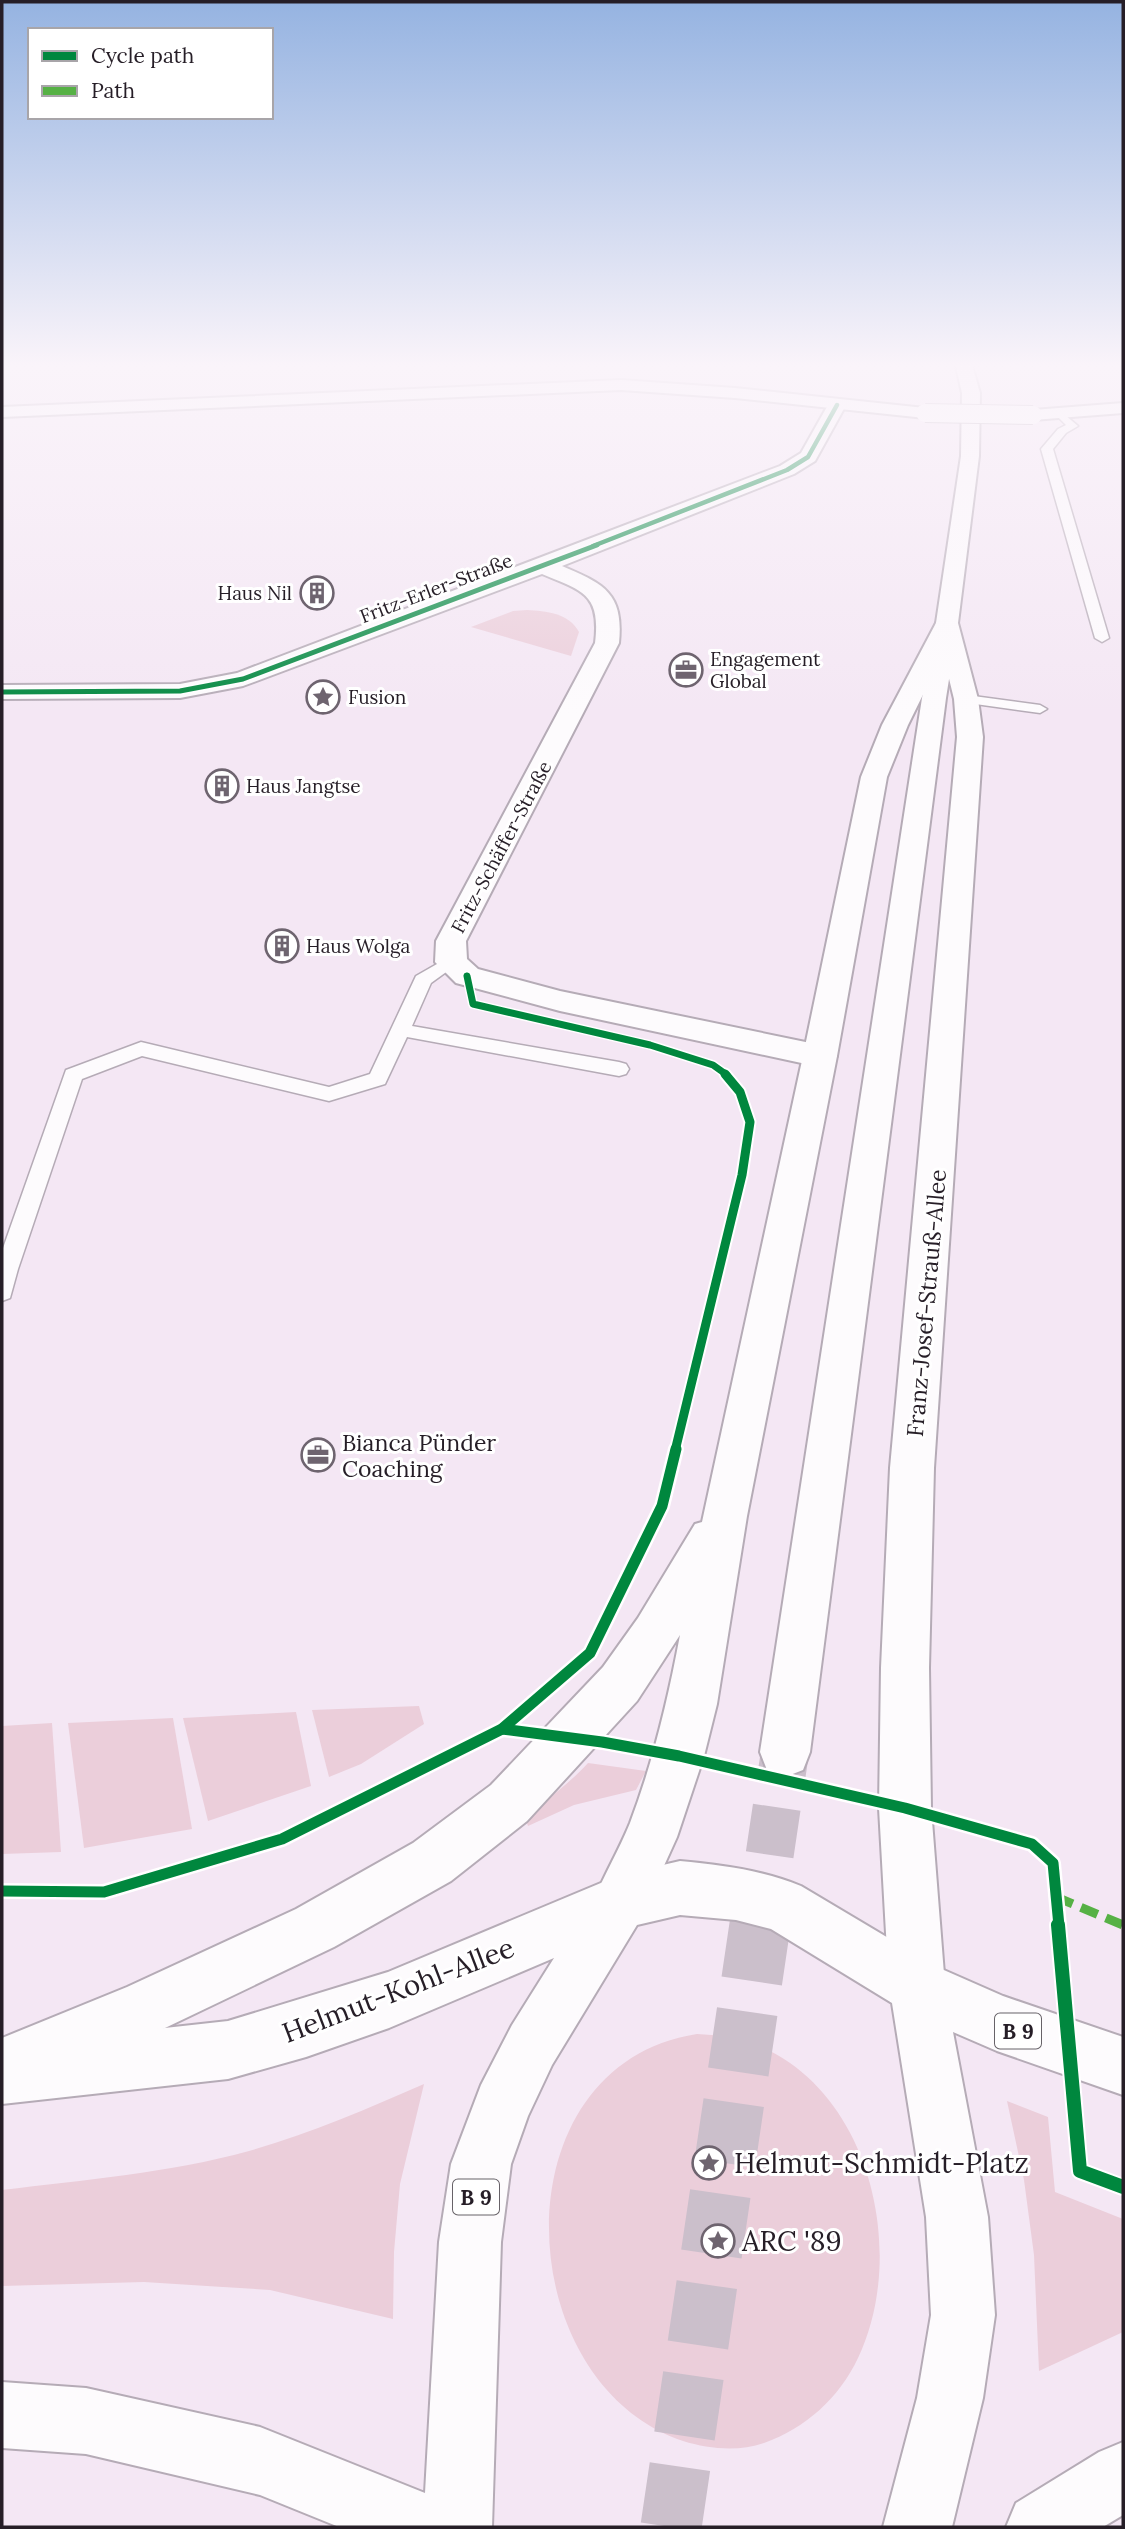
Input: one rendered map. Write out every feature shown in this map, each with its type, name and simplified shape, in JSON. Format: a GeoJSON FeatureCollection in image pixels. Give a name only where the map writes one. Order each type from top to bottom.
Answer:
{"type":"FeatureCollection","features":[{"type":"Feature","properties":{"kind":"street","name":"Fritz-Erler-Straße"},"geometry":{"type":"LineString","coordinates":[[2,692],[180,691],[213,686],[285,664],[761,480]]}},
{"type":"Feature","properties":{"kind":"street","name":"Franz-Josef-Strauß-Allee"},"geometry":{"type":"LineString","coordinates":[[785,1752],[967,480]]}},
{"type":"Feature","properties":{"kind":"street","name":"Fritz-Schäffer-Straße"},"geometry":{"type":"LineString","coordinates":[[544,566],[575,580],[605,603],[610,621],[607,643],[451,941],[452,962],[467,976],[560,1001],[820,1056]]}},
{"type":"Feature","properties":{"kind":"street","name":"Franz-Josef-Strauß-Allee"},"geometry":{"type":"LineString","coordinates":[[918,2527],[950,2398],[963,2315],[957,2217],[917,1987],[905,1808],[912,1468],[970,749],[966,699],[947,623]]}},
{"type":"Feature","properties":{"kind":"street","name":"Franz-Josef-Strauß-Allee"},"geometry":{"type":"LineString","coordinates":[[620,1902],[651,1837],[679,1756],[692,1704],[725,1516],[820,1056],[874,777],[895,725],[947,623]]}},
{"type":"Feature","properties":{"kind":"street"},"geometry":{"type":"LineString","coordinates":[[2,2067],[145,2008],[315,1928],[432,1862],[498,1812],[573,1738],[620,1684],[655,1634],[725,1516]]}},
{"type":"Feature","properties":{"kind":"street","name":"B 9"},"geometry":{"type":"LineString","coordinates":[[458,2527],[470,2242],[481,2164],[502,2106],[532,2045],[620,1902],[680,1888],[736,1893],[782,1905],[917,1987],[996,2023],[1123,2066]]}},
{"type":"Feature","properties":{"kind":"street","name":"Helmut-Kohl-Allee"},"geometry":{"type":"LineString","coordinates":[[2,2075],[228,2050],[306,2028],[389,2000],[620,1902]]}},
{"type":"Feature","properties":{"kind":"street"},"geometry":{"type":"LineString","coordinates":[[2,2415],[86,2421],[260,2461],[423,2527]]}},
{"type":"Feature","properties":{"kind":"street"},"geometry":{"type":"LineString","coordinates":[[1040,2527],[1123,2476]]}},
{"type":"Feature","properties":{"kind":"lane"},"geometry":{"type":"LineString","coordinates":[[1054,480],[1102,638]]}},
{"type":"Feature","properties":{"kind":"lane"},"geometry":{"type":"LineString","coordinates":[[966,699],[1040,709]]}},
{"type":"Feature","properties":{"kind":"lane"},"geometry":{"type":"LineString","coordinates":[[2,1292],[7,1269],[73,1075],[141,1049],[329,1094],[378,1079],[423,980],[452,962]]}},
{"type":"Feature","properties":{"kind":"lane"},"geometry":{"type":"LineString","coordinates":[[401,1030],[619,1069]]}},
{"type":"Feature","properties":{"kind":"shaded area"},"geometry":{"type":"Polygon","coordinates":[[[513,611],[556,614],[575,626],[579,632],[571,656],[471,627],[513,611]]]}},
{"type":"Feature","properties":{"kind":"shaded area"},"geometry":{"type":"Polygon","coordinates":[[[419,1706],[424,1724],[361,1764],[329,1777],[312,1710],[419,1706]]]}},
{"type":"Feature","properties":{"kind":"shaded area"},"geometry":{"type":"Polygon","coordinates":[[[296,1712],[311,1786],[208,1821],[183,1718],[296,1712]]]}},
{"type":"Feature","properties":{"kind":"shaded area"},"geometry":{"type":"Polygon","coordinates":[[[173,1718],[192,1829],[84,1848],[68,1723],[173,1718]]]}},
{"type":"Feature","properties":{"kind":"shaded area"},"geometry":{"type":"Polygon","coordinates":[[[52,1723],[61,1852],[2,1854],[2,1726],[52,1723]]]}},
{"type":"Feature","properties":{"kind":"shaded area"},"geometry":{"type":"Polygon","coordinates":[[[588,1763],[646,1771],[636,1790],[574,1805],[528,1826],[526,1820],[588,1763]]]}},
{"type":"Feature","properties":{"kind":"shaded area"},"geometry":{"type":"Polygon","coordinates":[[[697,2034],[755,2044],[795,2066],[827,2098],[852,2136],[869,2179],[878,2225],[879,2271],[873,2316],[850,2373],[831,2399],[807,2420],[779,2437],[744,2448],[713,2448],[683,2441],[625,2408],[583,2357],[558,2294],[549,2227],[558,2161],[585,2102],[632,2058],[697,2034]]]}},
{"type":"Feature","properties":{"kind":"shaded area"},"geometry":{"type":"Polygon","coordinates":[[[424,2084],[400,2184],[394,2252],[393,2319],[270,2290],[144,2282],[2,2286],[2,2190],[95,2179],[219,2159],[316,2129],[424,2084]]]}},
{"type":"Feature","properties":{"kind":"shaded area"},"geometry":{"type":"Polygon","coordinates":[[[1007,2101],[1048,2117],[1055,2192],[1123,2219],[1123,2332],[1039,2371],[1034,2255],[1024,2180],[1007,2101]]]}},
{"type":"Feature","properties":{"kind":"tunnel"},"geometry":{"type":"LineString","coordinates":[[759,1926],[785,1752]]}},
{"type":"Feature","properties":{"kind":"tunnel"},"geometry":{"type":"LineString","coordinates":[[671,2527],[760,1925]]}},
{"type":"Feature","properties":{"kind":"marked path"},"geometry":{"type":"LineString","coordinates":[[1056,1897],[1123,1925]]}},
{"type":"Feature","properties":{"kind":"cycle path"},"geometry":{"type":"LineString","coordinates":[[2,692],[180,691],[243,679],[762,480]]}},
{"type":"Feature","properties":{"kind":"cycle path"},"geometry":{"type":"LineString","coordinates":[[2,1891],[104,1892],[282,1839],[502,1729],[590,1653],[662,1506],[742,1175],[750,1122],[740,1092],[728,1076],[713,1065],[650,1045],[473,1004],[467,976]]}},
{"type":"Feature","properties":{"kind":"cycle path"},"geometry":{"type":"LineString","coordinates":[[502,1729],[602,1742],[679,1756],[905,1808],[1032,1844],[1053,1863],[1080,2171],[1123,2187]]}},
{"type":"Feature","properties":{"kind":"place","name":"Haus Nil"},"geometry":{"type":"Point","coordinates":[317,593]}},
{"type":"Feature","properties":{"kind":"place","name":"Engagement Global"},"geometry":{"type":"Point","coordinates":[686,670]}},
{"type":"Feature","properties":{"kind":"place","name":"Fusion"},"geometry":{"type":"Point","coordinates":[323,697]}},
{"type":"Feature","properties":{"kind":"place","name":"Haus Jangtse"},"geometry":{"type":"Point","coordinates":[222,786]}},
{"type":"Feature","properties":{"kind":"place","name":"Haus Wolga"},"geometry":{"type":"Point","coordinates":[282,946]}},
{"type":"Feature","properties":{"kind":"place","name":"Bianca Pünder Coaching"},"geometry":{"type":"Point","coordinates":[318,1455]}},
{"type":"Feature","properties":{"kind":"place","name":"Helmut-Schmidt-Platz"},"geometry":{"type":"Point","coordinates":[709,2163]}},
{"type":"Feature","properties":{"kind":"place","name":"ARC '89"},"geometry":{"type":"Point","coordinates":[718,2241]}}]}
